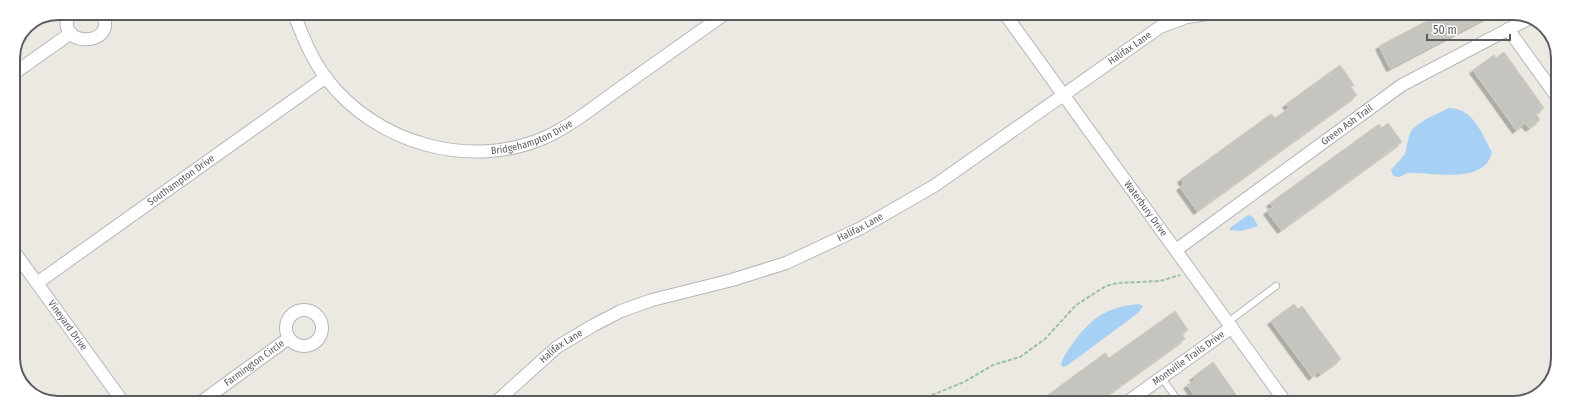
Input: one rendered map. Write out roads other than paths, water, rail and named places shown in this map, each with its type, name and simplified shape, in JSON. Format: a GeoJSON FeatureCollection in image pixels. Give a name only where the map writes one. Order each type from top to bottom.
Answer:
{"type":"FeatureCollection","features":[{"type":"Feature","properties":{"kind":"street"},"geometry":{"type":"LineString","coordinates":[[68,20],[71,33],[80,40],[91,40],[101,34],[104,25],[103,20]]}},
{"type":"Feature","properties":{"kind":"street","name":"Bridgehampton Drive"},"geometry":{"type":"LineString","coordinates":[[296,20],[302,38],[326,78],[351,105],[369,119],[410,140],[454,150],[477,151],[522,145],[564,128],[717,20]]}},
{"type":"Feature","properties":{"kind":"street","name":"Waterbury Drive"},"geometry":{"type":"LineString","coordinates":[[1009,20],[1281,396]]}},
{"type":"Feature","properties":{"kind":"street","name":"Halifax Lane"},"geometry":{"type":"LineString","coordinates":[[503,396],[557,347],[594,325],[652,300],[732,280],[786,263],[824,246],[898,208],[934,186],[1160,28],[1176,20]]}},
{"type":"Feature","properties":{"kind":"street","name":"Green Ash Trail"},"geometry":{"type":"LineString","coordinates":[[1176,250],[1402,85],[1523,22]]}},
{"type":"Feature","properties":{"kind":"street"},"geometry":{"type":"LineString","coordinates":[[1508,29],[1551,89]]}},
{"type":"Feature","properties":{"kind":"street"},"geometry":{"type":"LineString","coordinates":[[20,69],[71,33]]}},
{"type":"Feature","properties":{"kind":"street","name":"Southampton Drive"},"geometry":{"type":"LineString","coordinates":[[37,283],[326,78]]}},
{"type":"Feature","properties":{"kind":"street","name":"Vineyard Drive"},"geometry":{"type":"LineString","coordinates":[[20,260],[119,396]]}},
{"type":"Feature","properties":{"kind":"street","name":"Montville Trails Drive"},"geometry":{"type":"LineString","coordinates":[[1136,396],[1230,324]]}},
{"type":"Feature","properties":{"kind":"street","name":"Farmington Circle"},"geometry":{"type":"LineString","coordinates":[[209,396],[289,338]]}},
{"type":"Feature","properties":{"kind":"lane"},"geometry":{"type":"LineString","coordinates":[[1230,324],[1276,286]]}},
{"type":"Feature","properties":{"kind":"lane"},"geometry":{"type":"LineString","coordinates":[[1161,378],[1175,396]]}},
{"type":"Feature","properties":{"kind":"water"},"geometry":{"type":"Polygon","coordinates":[[[1449,108],[1458,109],[1465,112],[1471,117],[1481,131],[1492,152],[1487,162],[1480,169],[1469,173],[1445,175],[1407,173],[1399,177],[1393,176],[1391,170],[1405,154],[1412,129],[1426,119],[1449,108]]]}},
{"type":"Feature","properties":{"kind":"water"},"geometry":{"type":"Polygon","coordinates":[[[1248,215],[1253,217],[1258,226],[1241,231],[1230,230],[1230,228],[1248,215]]]}},
{"type":"Feature","properties":{"kind":"water"},"geometry":{"type":"Polygon","coordinates":[[[1139,304],[1143,306],[1138,313],[1068,365],[1063,367],[1061,365],[1071,346],[1085,328],[1099,316],[1117,308],[1139,304]]]}}]}
